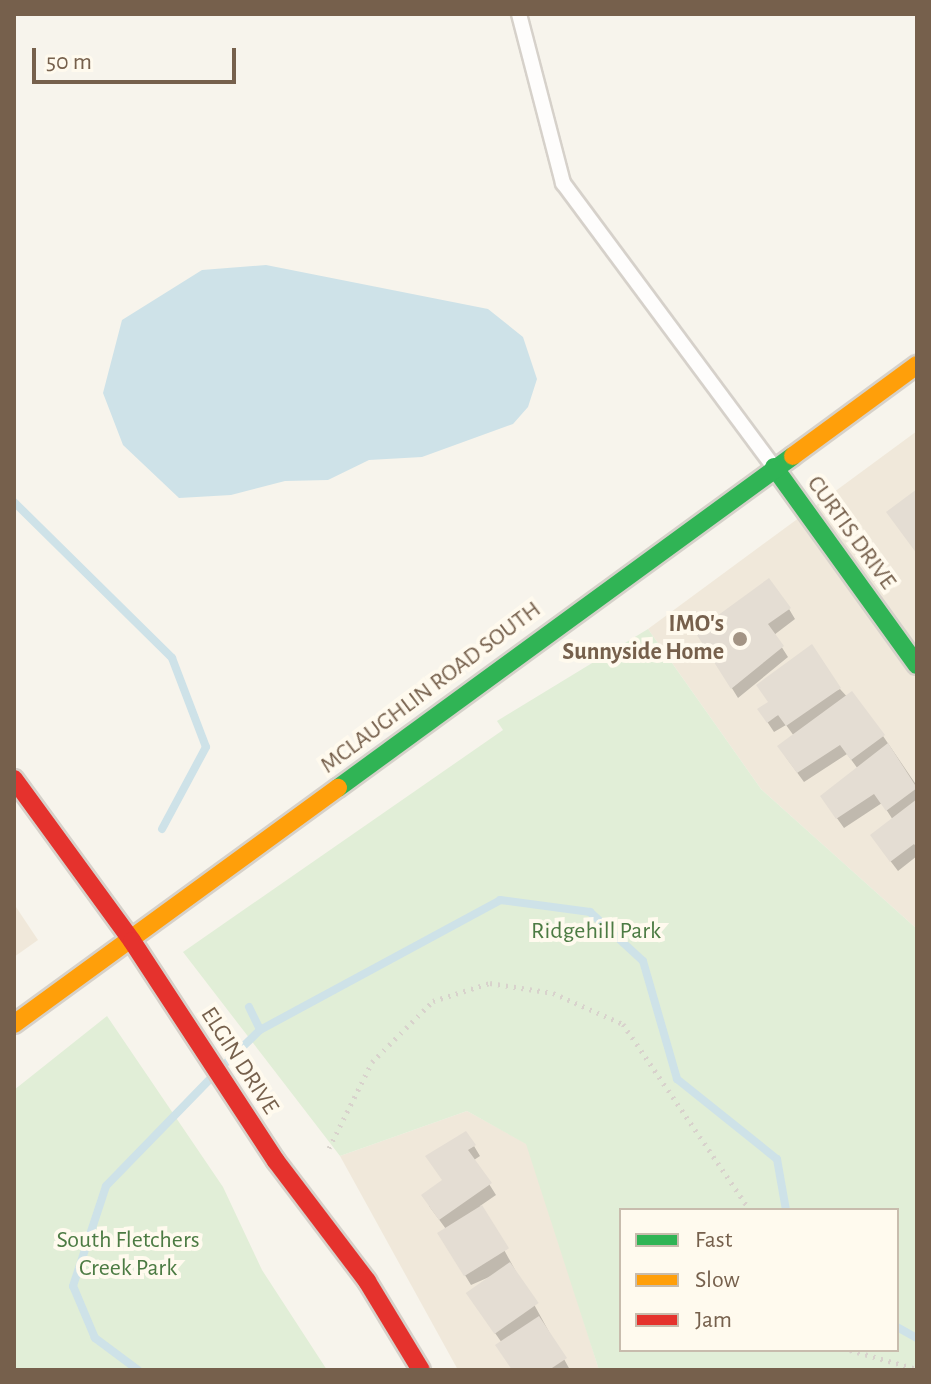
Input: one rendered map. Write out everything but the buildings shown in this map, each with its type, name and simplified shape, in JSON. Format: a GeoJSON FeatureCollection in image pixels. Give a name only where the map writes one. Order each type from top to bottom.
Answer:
{"type":"FeatureCollection","features":[{"type":"Feature","properties":{"kind":"main road","name":"MCLAUGHLIN ROAD SOUTH"},"geometry":{"type":"LineString","coordinates":[[14,1024],[132,941],[917,365]]}},
{"type":"Feature","properties":{"kind":"main road","name":"CURTIS DRIVE"},"geometry":{"type":"LineString","coordinates":[[774,467],[917,665]]}},
{"type":"Feature","properties":{"kind":"main road","name":"ELGIN DRIVE"},"geometry":{"type":"LineString","coordinates":[[14,779],[132,941],[252,1124],[367,1281],[421,1370]]}},
{"type":"Feature","properties":{"kind":"lane"},"geometry":{"type":"LineString","coordinates":[[519,14],[563,183],[774,467]]}},
{"type":"Feature","properties":{"kind":"path"},"geometry":{"type":"LineString","coordinates":[[329,1148],[372,1062],[433,1001],[490,983],[553,993],[623,1024],[749,1208]]}},
{"type":"Feature","properties":{"kind":"path"},"geometry":{"type":"LineString","coordinates":[[857,1352],[917,1369]]}},
{"type":"Feature","properties":{"kind":"shaded area"},"geometry":{"type":"Polygon","coordinates":[[[266,265],[488,309],[523,337],[537,379],[528,407],[513,424],[422,457],[369,460],[328,480],[285,481],[231,495],[179,498],[123,445],[103,393],[122,320],[202,270],[266,265]]]}},
{"type":"Feature","properties":{"kind":"shaded area"},"geometry":{"type":"Polygon","coordinates":[[[917,431],[917,929],[761,789],[648,629],[917,431]]]}},
{"type":"Feature","properties":{"kind":"shaded area"},"geometry":{"type":"Polygon","coordinates":[[[14,904],[38,940],[14,957],[14,904]]]}},
{"type":"Feature","properties":{"kind":"shaded area"},"geometry":{"type":"Polygon","coordinates":[[[467,1111],[529,1145],[599,1370],[458,1370],[340,1156],[467,1111]]]}},
{"type":"Feature","properties":{"kind":"green space","name":"Ridgehill Park"},"geometry":{"type":"Polygon","coordinates":[[[648,629],[761,789],[917,929],[917,1370],[599,1370],[526,1144],[467,1111],[340,1156],[183,952],[503,730],[497,721],[648,629]]]}},
{"type":"Feature","properties":{"kind":"green space","name":"South Fletchers Creek Park"},"geometry":{"type":"Polygon","coordinates":[[[107,1016],[223,1187],[262,1270],[327,1370],[14,1370],[14,1090],[107,1016]]]}},
{"type":"Feature","properties":{"kind":"waterway"},"geometry":{"type":"LineString","coordinates":[[14,502],[172,658],[206,747],[162,829]]}},
{"type":"Feature","properties":{"kind":"waterway"},"geometry":{"type":"LineString","coordinates":[[227,1062],[260,1030],[500,900],[590,912],[643,961],[677,1079],[777,1159],[786,1208]]}},
{"type":"Feature","properties":{"kind":"waterway"},"geometry":{"type":"LineString","coordinates":[[249,1007],[260,1030]]}},
{"type":"Feature","properties":{"kind":"waterway"},"geometry":{"type":"LineString","coordinates":[[138,1370],[95,1338],[73,1286],[106,1186],[209,1080]]}},
{"type":"Feature","properties":{"kind":"waterway"},"geometry":{"type":"LineString","coordinates":[[899,1328],[917,1338]]}},
{"type":"Feature","properties":{"kind":"traffic: fast"},"geometry":{"type":"LineString","coordinates":[[338,788],[793,456]]}},
{"type":"Feature","properties":{"kind":"traffic: fast"},"geometry":{"type":"LineString","coordinates":[[774,467],[917,665]]}},
{"type":"Feature","properties":{"kind":"traffic: slow"},"geometry":{"type":"LineString","coordinates":[[793,456],[917,365]]}},
{"type":"Feature","properties":{"kind":"traffic: slow"},"geometry":{"type":"LineString","coordinates":[[14,1024],[338,788]]}},
{"type":"Feature","properties":{"kind":"traffic: jam"},"geometry":{"type":"LineString","coordinates":[[14,779],[132,941],[276,1161],[367,1281],[421,1370]]}},
{"type":"Feature","properties":{"kind":"place","name":"IMO's Sunnyside Home"},"geometry":{"type":"Point","coordinates":[740,639]}}]}
